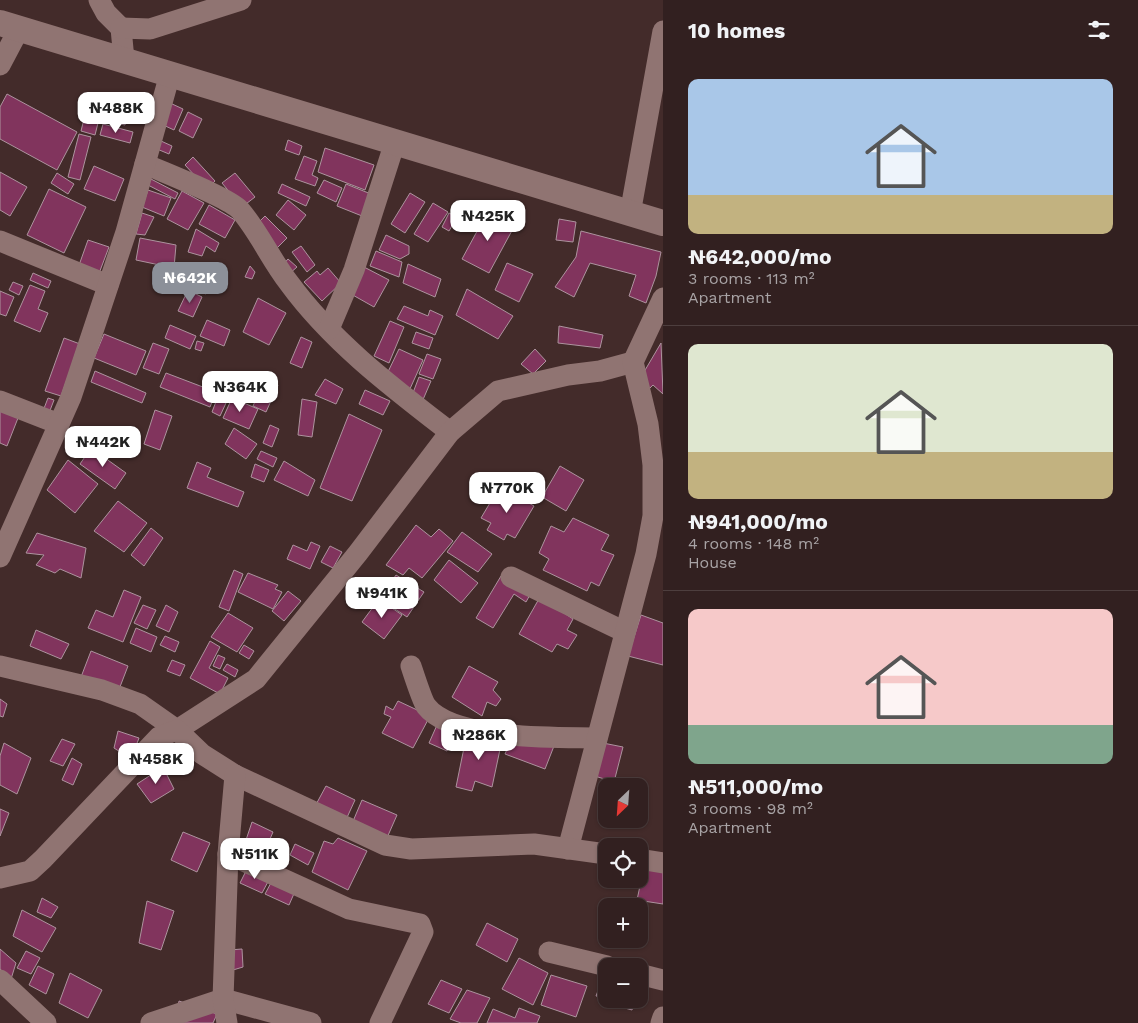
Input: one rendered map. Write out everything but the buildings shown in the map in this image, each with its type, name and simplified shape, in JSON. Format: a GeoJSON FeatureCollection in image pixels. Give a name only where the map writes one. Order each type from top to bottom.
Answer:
{"type":"FeatureCollection","features":[{"type":"Feature","properties":{"kind":"street"},"geometry":{"type":"LineString","coordinates":[[99,0],[106,13],[121,28],[124,60]]}},
{"type":"Feature","properties":{"kind":"street"},"geometry":{"type":"LineString","coordinates":[[121,28],[150,29],[241,0]]}},
{"type":"Feature","properties":{"kind":"street"},"geometry":{"type":"LineString","coordinates":[[0,65],[9,26],[663,223]]}},
{"type":"Feature","properties":{"kind":"street"},"geometry":{"type":"LineString","coordinates":[[630,214],[663,31]]}},
{"type":"Feature","properties":{"kind":"street"},"geometry":{"type":"LineString","coordinates":[[0,557],[71,396],[108,285],[170,74]]}},
{"type":"Feature","properties":{"kind":"street"},"geometry":{"type":"LineString","coordinates":[[329,329],[354,270],[395,142]]}},
{"type":"Feature","properties":{"kind":"street"},"geometry":{"type":"LineString","coordinates":[[145,164],[225,200],[240,210],[289,284],[329,329],[381,379],[450,432]]}},
{"type":"Feature","properties":{"kind":"street"},"geometry":{"type":"LineString","coordinates":[[0,241],[108,285]]}},
{"type":"Feature","properties":{"kind":"street"},"geometry":{"type":"LineString","coordinates":[[568,848],[646,554],[658,466],[632,362],[663,298]]}},
{"type":"Feature","properties":{"kind":"street"},"geometry":{"type":"LineString","coordinates":[[0,878],[30,871],[159,737],[177,730],[256,679],[358,553],[450,432],[498,391],[568,375],[600,371],[632,362]]}},
{"type":"Feature","properties":{"kind":"street"},"geometry":{"type":"LineString","coordinates":[[0,401],[59,424]]}},
{"type":"Feature","properties":{"kind":"street"},"geometry":{"type":"LineString","coordinates":[[512,577],[625,632]]}},
{"type":"Feature","properties":{"kind":"street"},"geometry":{"type":"LineString","coordinates":[[0,666],[102,690],[140,704],[177,730],[202,754],[235,775],[385,845],[411,849],[534,844],[598,853]]}},
{"type":"Feature","properties":{"kind":"street"},"geometry":{"type":"LineString","coordinates":[[411,666],[426,706],[445,720],[476,731],[496,734],[597,738]]}},
{"type":"Feature","properties":{"kind":"street"},"geometry":{"type":"LineString","coordinates":[[227,1023],[223,999],[228,854],[235,775]]}},
{"type":"Feature","properties":{"kind":"street"},"geometry":{"type":"LineString","coordinates":[[228,854],[349,909],[420,924],[423,932],[380,1023]]}},
{"type":"Feature","properties":{"kind":"street"},"geometry":{"type":"LineString","coordinates":[[648,861],[663,863]]}},
{"type":"Feature","properties":{"kind":"street"},"geometry":{"type":"LineString","coordinates":[[549,952],[598,964]]}},
{"type":"Feature","properties":{"kind":"street"},"geometry":{"type":"LineString","coordinates":[[648,976],[663,980]]}},
{"type":"Feature","properties":{"kind":"street"},"geometry":{"type":"LineString","coordinates":[[0,980],[46,1023]]}},
{"type":"Feature","properties":{"kind":"street"},"geometry":{"type":"LineString","coordinates":[[151,1023],[223,999],[311,1023]]}},
{"type":"Feature","properties":{"kind":"street"},"geometry":{"type":"LineString","coordinates":[[661,1023],[663,1017]]}}]}
